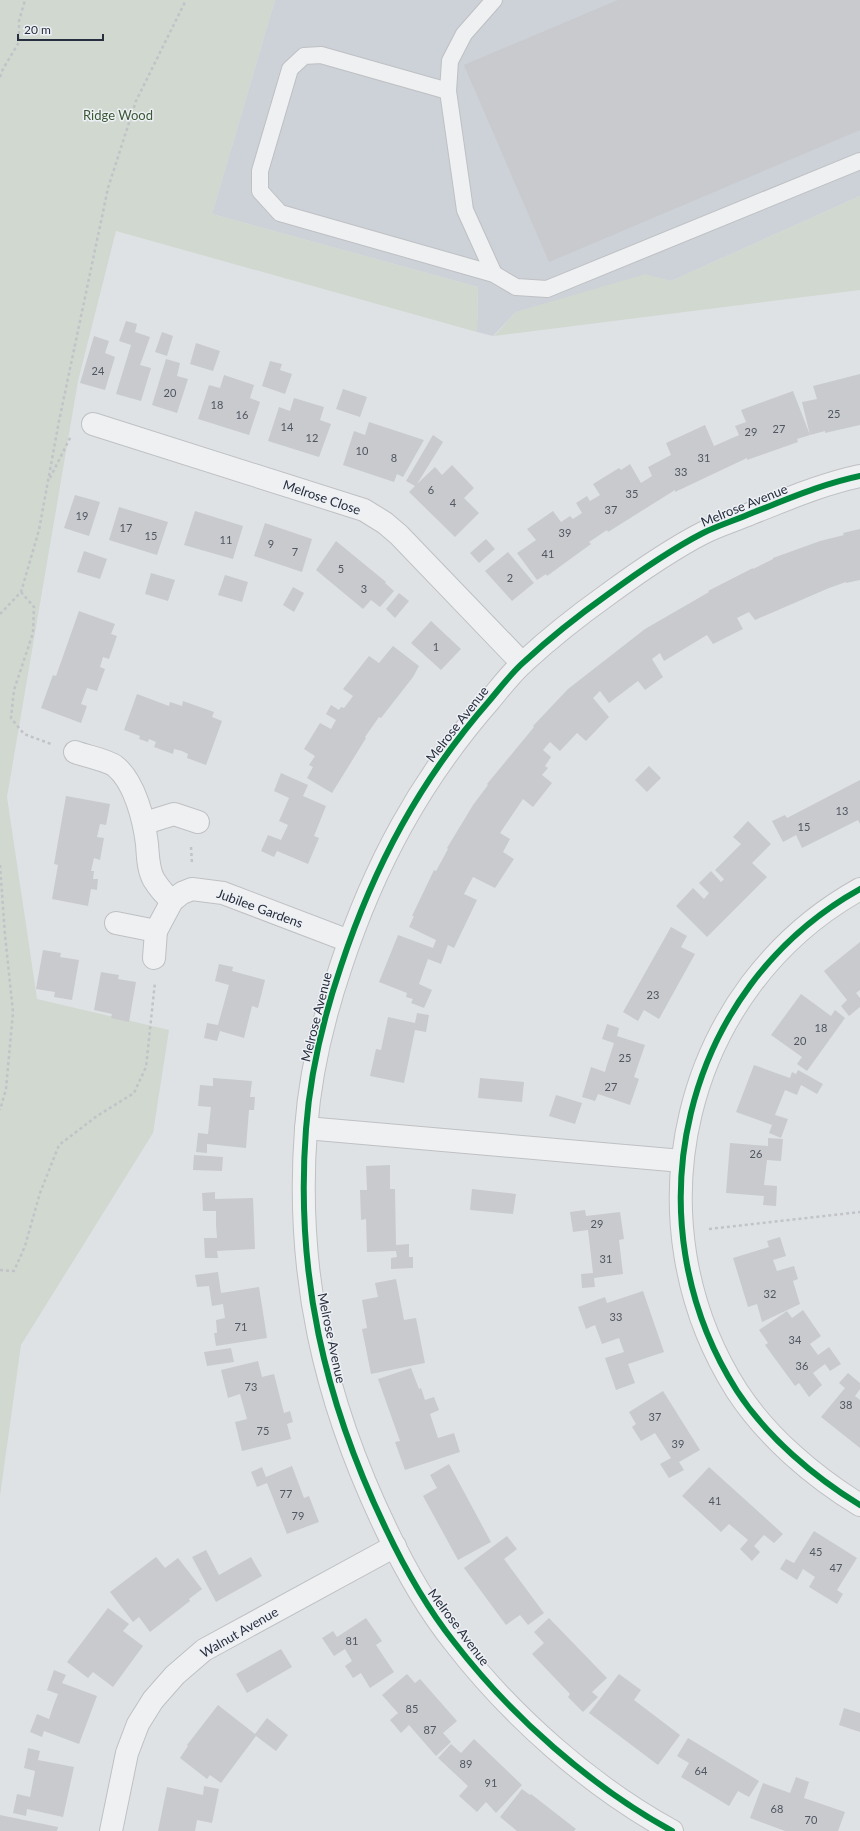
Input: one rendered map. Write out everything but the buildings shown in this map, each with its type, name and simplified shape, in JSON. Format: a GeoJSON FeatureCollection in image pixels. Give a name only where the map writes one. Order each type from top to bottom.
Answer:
{"type":"FeatureCollection","features":[{"type":"Feature","properties":{"kind":"street","name":"Melrose Close"},"geometry":{"type":"LineString","coordinates":[[93,424],[364,510],[385,523],[399,535],[522,663]]}},
{"type":"Feature","properties":{"kind":"street","name":"Melrose Avenue"},"geometry":{"type":"LineString","coordinates":[[672,1831],[650,1819],[589,1776],[538,1733],[487,1682],[452,1640],[419,1592],[394,1546],[370,1495],[334,1401],[315,1320],[306,1255],[304,1194],[306,1128],[314,1067],[327,1008],[349,941],[376,873],[400,826],[436,767],[476,716],[522,663],[592,606],[637,573],[703,533],[832,482],[860,476]]}},
{"type":"Feature","properties":{"kind":"street"},"geometry":{"type":"LineString","coordinates":[[74,752],[114,765],[123,774],[138,803],[145,823],[150,864],[154,879],[164,894],[172,901]]}},
{"type":"Feature","properties":{"kind":"street"},"geometry":{"type":"LineString","coordinates":[[145,823],[174,814],[198,822]]}},
{"type":"Feature","properties":{"kind":"street","name":"Jubilee Gardens"},"geometry":{"type":"LineString","coordinates":[[154,958],[156,931],[172,901],[182,893],[192,889],[223,893],[349,941]]}},
{"type":"Feature","properties":{"kind":"street"},"geometry":{"type":"LineString","coordinates":[[860,889],[843,898],[806,925],[773,957],[745,993],[721,1031],[703,1073],[690,1116],[682,1161],[681,1199],[682,1233],[687,1269],[700,1314],[714,1347],[738,1391],[763,1423],[799,1460],[833,1488],[860,1505]]}},
{"type":"Feature","properties":{"kind":"street"},"geometry":{"type":"LineString","coordinates":[[116,923],[156,931]]}},
{"type":"Feature","properties":{"kind":"street"},"geometry":{"type":"LineString","coordinates":[[306,1128],[682,1161]]}},
{"type":"Feature","properties":{"kind":"street","name":"Walnut Avenue"},"geometry":{"type":"LineString","coordinates":[[111,1831],[127,1753],[138,1724],[153,1700],[175,1675],[204,1650],[394,1546]]}},
{"type":"Feature","properties":{"kind":"lane"},"geometry":{"type":"LineString","coordinates":[[494,0],[464,34],[450,60],[448,90],[465,210],[494,274]]}},
{"type":"Feature","properties":{"kind":"lane"},"geometry":{"type":"LineString","coordinates":[[448,90],[321,55],[304,56],[290,69],[260,171],[260,191],[280,213],[494,274],[516,287],[547,289],[860,161]]}},
{"type":"Feature","properties":{"kind":"path"},"geometry":{"type":"LineString","coordinates":[[0,76],[19,42],[19,21],[25,0]]}},
{"type":"Feature","properties":{"kind":"path"},"geometry":{"type":"LineString","coordinates":[[0,614],[21,592],[39,530],[108,188],[136,101],[186,0]]}},
{"type":"Feature","properties":{"kind":"path"},"geometry":{"type":"LineString","coordinates":[[48,481],[75,426],[93,424]]}},
{"type":"Feature","properties":{"kind":"path"},"geometry":{"type":"LineString","coordinates":[[21,592],[34,607],[33,633],[14,690],[11,718],[24,734],[74,752]]}},
{"type":"Feature","properties":{"kind":"path"},"geometry":{"type":"LineString","coordinates":[[0,865],[13,1012],[6,1089],[0,1110]]}},
{"type":"Feature","properties":{"kind":"path"},"geometry":{"type":"LineString","coordinates":[[0,1270],[14,1271],[25,1246],[40,1192],[59,1145],[97,1116],[134,1093],[146,1067],[155,982],[154,958]]}},
{"type":"Feature","properties":{"kind":"path"},"geometry":{"type":"LineString","coordinates":[[682,1233],[860,1212]]}},
{"type":"Feature","properties":{"kind":"shaded area"},"geometry":{"type":"Polygon","coordinates":[[[275,0],[860,0],[860,196],[671,281],[645,275],[516,312],[493,336],[477,332],[478,287],[212,214],[275,0]]]}},
{"type":"Feature","properties":{"kind":"green space","name":"Ridge Wood"},"geometry":{"type":"Polygon","coordinates":[[[0,0],[275,0],[212,214],[478,287],[477,332],[116,231],[78,381],[7,797],[37,999],[169,1030],[153,1133],[21,1345],[0,1496],[0,0]]]}},
{"type":"Feature","properties":{"kind":"green space"},"geometry":{"type":"Polygon","coordinates":[[[860,196],[860,290],[494,336],[516,312],[645,274],[671,281],[860,196]]]}},
{"type":"Feature","properties":{"kind":"cycle path"},"geometry":{"type":"LineString","coordinates":[[672,1831],[611,1793],[582,1771],[526,1722],[476,1670],[444,1629],[426,1602],[401,1559],[364,1481],[346,1432],[331,1384],[319,1335],[310,1285],[305,1234],[304,1182],[308,1108],[318,1047],[334,986],[354,929],[384,859],[421,793],[442,761],[465,730],[511,675],[520,665],[565,626],[666,554],[715,527],[805,492],[860,476]]}},
{"type":"Feature","properties":{"kind":"cycle path"},"geometry":{"type":"LineString","coordinates":[[860,889],[799,932],[750,985],[714,1046],[691,1113],[681,1183],[685,1254],[704,1324],[737,1391],[762,1424],[792,1455],[826,1482],[860,1505]]}}]}
